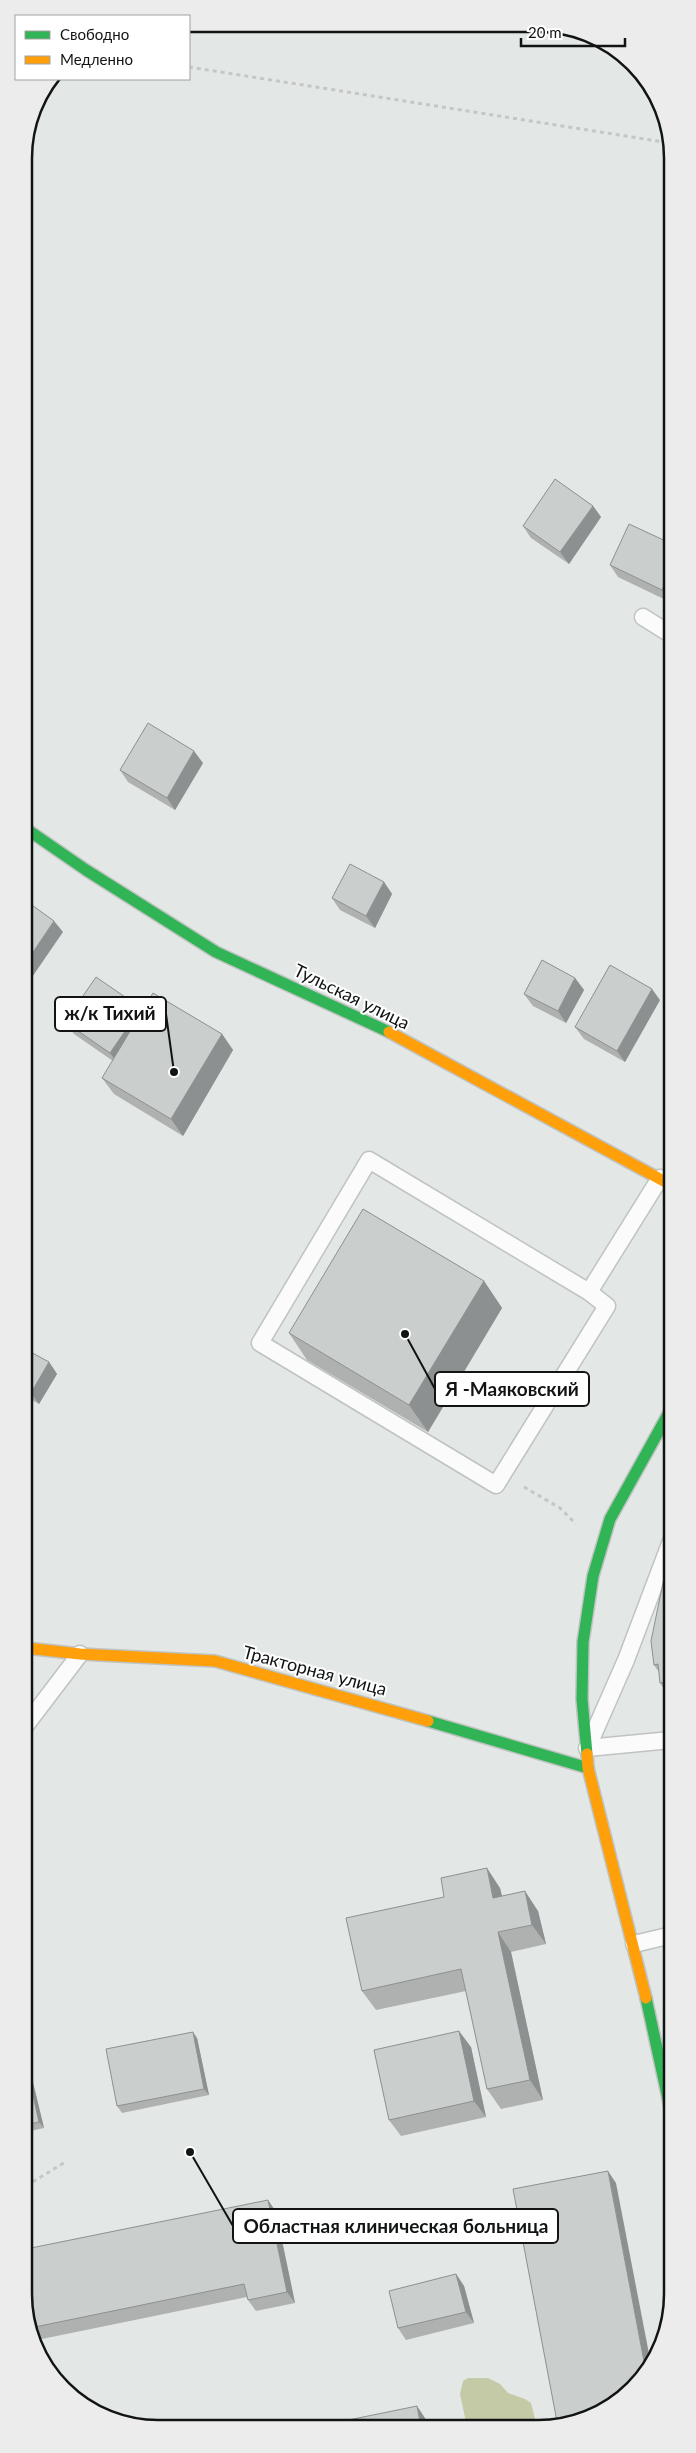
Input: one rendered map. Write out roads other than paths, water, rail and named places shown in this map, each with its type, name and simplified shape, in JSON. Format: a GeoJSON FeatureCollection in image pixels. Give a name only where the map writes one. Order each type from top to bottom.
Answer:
{"type":"FeatureCollection","features":[{"type":"Feature","properties":{"kind":"street","name":"Тульская улица"},"geometry":{"type":"LineString","coordinates":[[33,833],[86,870],[216,952],[372,1023],[664,1181]]}},
{"type":"Feature","properties":{"kind":"street"},"geometry":{"type":"LineString","coordinates":[[663,1422],[610,1519],[593,1576],[583,1642],[582,1699],[588,1768],[634,1944],[663,2077]]}},
{"type":"Feature","properties":{"kind":"street","name":"Тракторная улица"},"geometry":{"type":"LineString","coordinates":[[32,1649],[80,1654],[215,1661],[392,1710],[588,1768]]}},
{"type":"Feature","properties":{"kind":"lane"},"geometry":{"type":"LineString","coordinates":[[643,618],[664,630]]}},
{"type":"Feature","properties":{"kind":"lane"},"geometry":{"type":"LineString","coordinates":[[370,1160],[589,1292],[607,1306],[496,1485],[260,1343],[370,1160]]}},
{"type":"Feature","properties":{"kind":"lane"},"geometry":{"type":"LineString","coordinates":[[589,1292],[664,1184]]}},
{"type":"Feature","properties":{"kind":"lane"},"geometry":{"type":"LineString","coordinates":[[663,1561],[626,1660],[587,1748],[663,1741]]}},
{"type":"Feature","properties":{"kind":"lane"},"geometry":{"type":"LineString","coordinates":[[32,1716],[80,1654]]}},
{"type":"Feature","properties":{"kind":"lane"},"geometry":{"type":"LineString","coordinates":[[634,1944],[663,1937]]}},
{"type":"Feature","properties":{"kind":"place","name":"ж/к Тихий"},"geometry":{"type":"Point","coordinates":[174,1072]}},
{"type":"Feature","properties":{"kind":"place","name":"Я -Маяковский"},"geometry":{"type":"Point","coordinates":[405,1334]}},
{"type":"Feature","properties":{"kind":"place","name":"Областная клиническая больница"},"geometry":{"type":"Point","coordinates":[190,2152]}}]}
